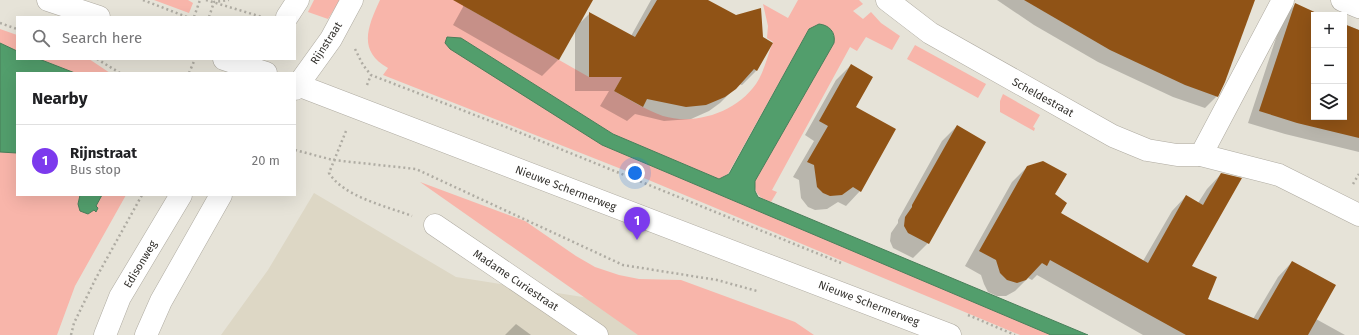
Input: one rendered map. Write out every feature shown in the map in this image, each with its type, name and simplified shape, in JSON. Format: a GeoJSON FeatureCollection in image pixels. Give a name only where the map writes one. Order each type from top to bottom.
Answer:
{"type":"FeatureCollection","features":[{"type":"Feature","properties":{"kind":"street"},"geometry":{"type":"LineString","coordinates":[[48,0],[96,16]]}},
{"type":"Feature","properties":{"kind":"street"},"geometry":{"type":"LineString","coordinates":[[288,16],[298,0]]}},
{"type":"Feature","properties":{"kind":"street","name":"Rijnstraat"},"geometry":{"type":"LineString","coordinates":[[296,86],[331,39],[352,0]]}},
{"type":"Feature","properties":{"kind":"street"},"geometry":{"type":"LineString","coordinates":[[1201,155],[1283,0]]}},
{"type":"Feature","properties":{"kind":"street"},"geometry":{"type":"LineString","coordinates":[[1342,0],[1359,7]]}},
{"type":"Feature","properties":{"kind":"street","name":"Scheldestraat"},"geometry":{"type":"LineString","coordinates":[[896,2],[930,33],[1113,136],[1148,150],[1177,155],[1201,155],[1279,175],[1359,215]]}},
{"type":"Feature","properties":{"kind":"street"},"geometry":{"type":"LineString","coordinates":[[228,60],[259,69]]}},
{"type":"Feature","properties":{"kind":"street","name":"Nieuwe Schermerweg"},"geometry":{"type":"LineString","coordinates":[[296,86],[950,335]]}},
{"type":"Feature","properties":{"kind":"street","name":"Edisonweg"},"geometry":{"type":"LineString","coordinates":[[104,335],[120,298],[180,196]]}},
{"type":"Feature","properties":{"kind":"street"},"geometry":{"type":"LineString","coordinates":[[146,335],[161,301],[220,196]]}},
{"type":"Feature","properties":{"kind":"street","name":"Madame Curiestraat"},"geometry":{"type":"LineString","coordinates":[[435,225],[597,335]]}},
{"type":"Feature","properties":{"kind":"path"},"geometry":{"type":"LineString","coordinates":[[143,0],[184,16]]}},
{"type":"Feature","properties":{"kind":"path"},"geometry":{"type":"LineString","coordinates":[[194,16],[200,0]]}},
{"type":"Feature","properties":{"kind":"path"},"geometry":{"type":"LineString","coordinates":[[206,0],[259,16]]}},
{"type":"Feature","properties":{"kind":"path"},"geometry":{"type":"LineString","coordinates":[[214,2],[229,0]]}},
{"type":"Feature","properties":{"kind":"path"},"geometry":{"type":"LineString","coordinates":[[209,16],[214,2]]}},
{"type":"Feature","properties":{"kind":"path"},"geometry":{"type":"LineString","coordinates":[[0,23],[16,29]]}},
{"type":"Feature","properties":{"kind":"path"},"geometry":{"type":"LineString","coordinates":[[355,50],[363,65],[371,75],[511,129],[847,266]]}},
{"type":"Feature","properties":{"kind":"path"},"geometry":{"type":"LineString","coordinates":[[99,60],[118,72]]}},
{"type":"Feature","properties":{"kind":"path"},"geometry":{"type":"LineString","coordinates":[[190,72],[194,60]]}},
{"type":"Feature","properties":{"kind":"path"},"geometry":{"type":"LineString","coordinates":[[296,150],[333,160],[416,169],[623,265],[717,280],[761,292]]}},
{"type":"Feature","properties":{"kind":"path"},"geometry":{"type":"LineString","coordinates":[[333,160],[329,173],[333,180],[346,191],[435,225]]}},
{"type":"Feature","properties":{"kind":"path"},"geometry":{"type":"LineString","coordinates":[[71,335],[74,323],[96,278],[141,196]]}},
{"type":"Feature","properties":{"kind":"path"},"geometry":{"type":"LineString","coordinates":[[964,313],[1015,335]]}},
{"type":"Feature","properties":{"kind":"shaded area"},"geometry":{"type":"Polygon","coordinates":[[[154,0],[188,0],[193,3],[189,13],[154,0]]]}},
{"type":"Feature","properties":{"kind":"shaded area"},"geometry":{"type":"Polygon","coordinates":[[[314,0],[340,0],[328,19],[308,12],[314,0]]]}},
{"type":"Feature","properties":{"kind":"shaded area"},"geometry":{"type":"Polygon","coordinates":[[[380,0],[466,0],[469,9],[589,77],[622,77],[614,91],[638,105],[663,116],[676,119],[690,119],[704,117],[730,107],[741,100],[759,79],[773,42],[767,38],[768,26],[763,4],[788,18],[798,0],[859,0],[863,4],[853,11],[863,19],[871,12],[881,23],[900,36],[892,50],[866,37],[857,51],[850,47],[772,190],[777,192],[771,202],[758,195],[755,181],[834,43],[832,31],[809,29],[728,174],[719,179],[613,134],[461,38],[602,145],[1051,335],[1020,335],[639,176],[383,75],[388,68],[378,61],[372,54],[368,37],[369,28],[380,0]]]}},
{"type":"Feature","properties":{"kind":"shaded area"},"geometry":{"type":"Polygon","coordinates":[[[819,24],[826,26],[833,32],[834,43],[755,181],[755,191],[758,197],[1088,335],[1051,335],[602,145],[450,49],[445,43],[447,37],[461,38],[613,134],[719,179],[729,174],[809,29],[819,24]]]}},
{"type":"Feature","properties":{"kind":"shaded area"},"geometry":{"type":"Polygon","coordinates":[[[0,29],[16,35],[16,51],[0,43],[0,29]]]}},
{"type":"Feature","properties":{"kind":"shaded area"},"geometry":{"type":"Polygon","coordinates":[[[0,43],[16,51],[16,60],[42,60],[72,72],[16,72],[16,153],[0,152],[0,43]]]}},
{"type":"Feature","properties":{"kind":"shaded area"},"geometry":{"type":"Polygon","coordinates":[[[915,45],[986,84],[978,98],[907,59],[915,45]]]}},
{"type":"Feature","properties":{"kind":"shaded area"},"geometry":{"type":"Polygon","coordinates":[[[42,60],[90,60],[108,72],[72,72],[42,60]]]}},
{"type":"Feature","properties":{"kind":"shaded area"},"geometry":{"type":"Polygon","coordinates":[[[1003,94],[1040,115],[1033,127],[1035,128],[1034,131],[1000,112],[1000,101],[1003,94]]]}},
{"type":"Feature","properties":{"kind":"shaded area"},"geometry":{"type":"Polygon","coordinates":[[[0,152],[16,153],[16,196],[80,196],[78,204],[88,214],[94,210],[96,211],[96,206],[101,196],[125,196],[75,286],[57,335],[0,335],[0,152]]]}},
{"type":"Feature","properties":{"kind":"shaded area"},"geometry":{"type":"Polygon","coordinates":[[[420,182],[525,221],[576,256],[595,267],[619,275],[639,279],[681,280],[795,322],[814,335],[638,335],[420,182]]]}},
{"type":"Feature","properties":{"kind":"shaded area"},"geometry":{"type":"Polygon","coordinates":[[[314,193],[456,277],[792,330],[801,335],[221,335],[268,270],[314,193]]]}},
{"type":"Feature","properties":{"kind":"shaded area"},"geometry":{"type":"Polygon","coordinates":[[[80,196],[101,196],[96,206],[98,208],[96,212],[94,210],[88,214],[80,211],[78,204],[80,196]]]}},
{"type":"Feature","properties":{"kind":"building"},"geometry":{"type":"Polygon","coordinates":[[[453,0],[593,0],[559,60],[453,0]]]}},
{"type":"Feature","properties":{"kind":"building"},"geometry":{"type":"Polygon","coordinates":[[[657,0],[708,0],[736,15],[761,8],[763,37],[773,43],[757,71],[754,69],[736,89],[725,97],[706,105],[686,107],[647,99],[643,107],[614,91],[622,77],[589,77],[589,12],[635,37],[657,0]]]}},
{"type":"Feature","properties":{"kind":"building"},"geometry":{"type":"Polygon","coordinates":[[[1024,0],[1255,0],[1218,97],[1185,85],[1110,50],[1024,0]]]}},
{"type":"Feature","properties":{"kind":"building"},"geometry":{"type":"Polygon","coordinates":[[[1295,3],[1314,12],[1311,12],[1311,120],[1347,120],[1347,25],[1359,30],[1359,138],[1297,123],[1259,111],[1295,3]]]}},
{"type":"Feature","properties":{"kind":"building"},"geometry":{"type":"Polygon","coordinates":[[[851,64],[873,77],[856,107],[896,129],[861,192],[853,187],[842,195],[830,196],[823,193],[817,187],[814,165],[807,162],[828,126],[819,121],[851,64]]]}},
{"type":"Feature","properties":{"kind":"building"},"geometry":{"type":"Polygon","coordinates":[[[957,125],[986,142],[929,244],[908,233],[904,226],[905,217],[957,125]]]}},
{"type":"Feature","properties":{"kind":"building"},"geometry":{"type":"Polygon","coordinates":[[[1043,161],[1067,174],[1055,194],[1067,203],[1061,213],[1148,263],[1186,195],[1203,205],[1221,173],[1242,178],[1192,266],[1217,277],[1208,299],[1258,320],[1292,261],[1336,285],[1308,335],[1186,335],[1050,260],[1047,266],[1042,263],[1026,280],[1017,283],[1007,280],[1000,273],[996,260],[979,251],[1027,166],[1043,161]]]}},
{"type":"Feature","properties":{"kind":"place","name":"Rijnstraat"},"geometry":{"type":"Point","coordinates":[637,240]}}]}
